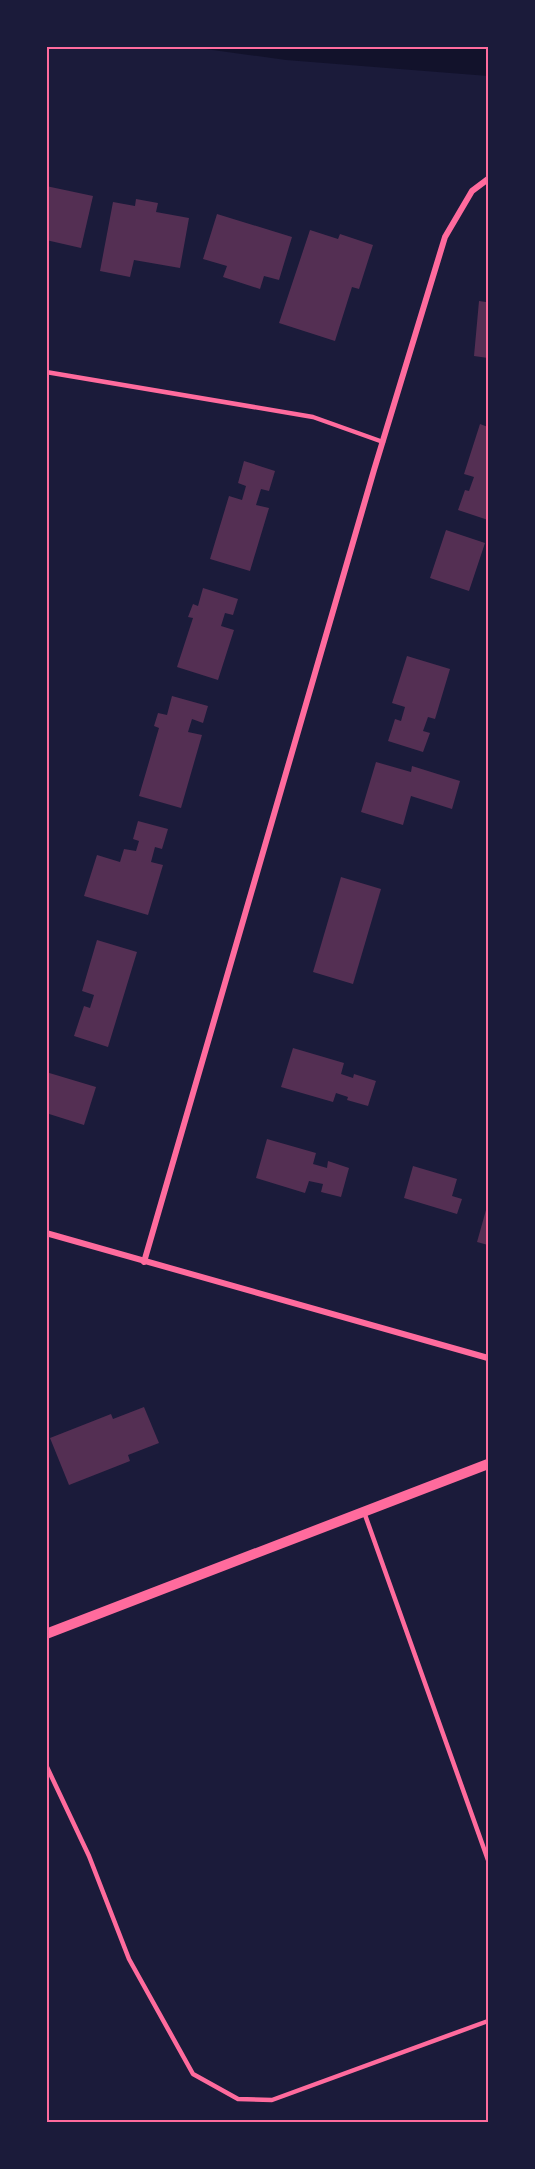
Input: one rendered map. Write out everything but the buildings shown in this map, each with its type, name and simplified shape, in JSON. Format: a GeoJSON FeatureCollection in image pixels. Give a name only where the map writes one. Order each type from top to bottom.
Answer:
{"type":"FeatureCollection","features":[{"type":"Feature","properties":{"kind":"street"},"geometry":{"type":"LineString","coordinates":[[144,1262],[445,237],[472,191],[489,179]]}},
{"type":"Feature","properties":{"kind":"street"},"geometry":{"type":"LineString","coordinates":[[46,1233],[489,1358]]}},
{"type":"Feature","properties":{"kind":"street"},"geometry":{"type":"LineString","coordinates":[[46,1634],[489,1464]]}},
{"type":"Feature","properties":{"kind":"lane"},"geometry":{"type":"LineString","coordinates":[[46,372],[313,417],[383,442]]}},
{"type":"Feature","properties":{"kind":"lane"},"geometry":{"type":"LineString","coordinates":[[364,1512],[489,1860]]}},
{"type":"Feature","properties":{"kind":"lane"},"geometry":{"type":"LineString","coordinates":[[46,1765],[89,1856],[129,1959],[193,2074],[238,2098],[272,2100],[489,2021]]}},
{"type":"Feature","properties":{"kind":"shaded area"},"geometry":{"type":"Polygon","coordinates":[[[191,47],[488,47],[488,76],[286,60],[191,47]]]}}]}
